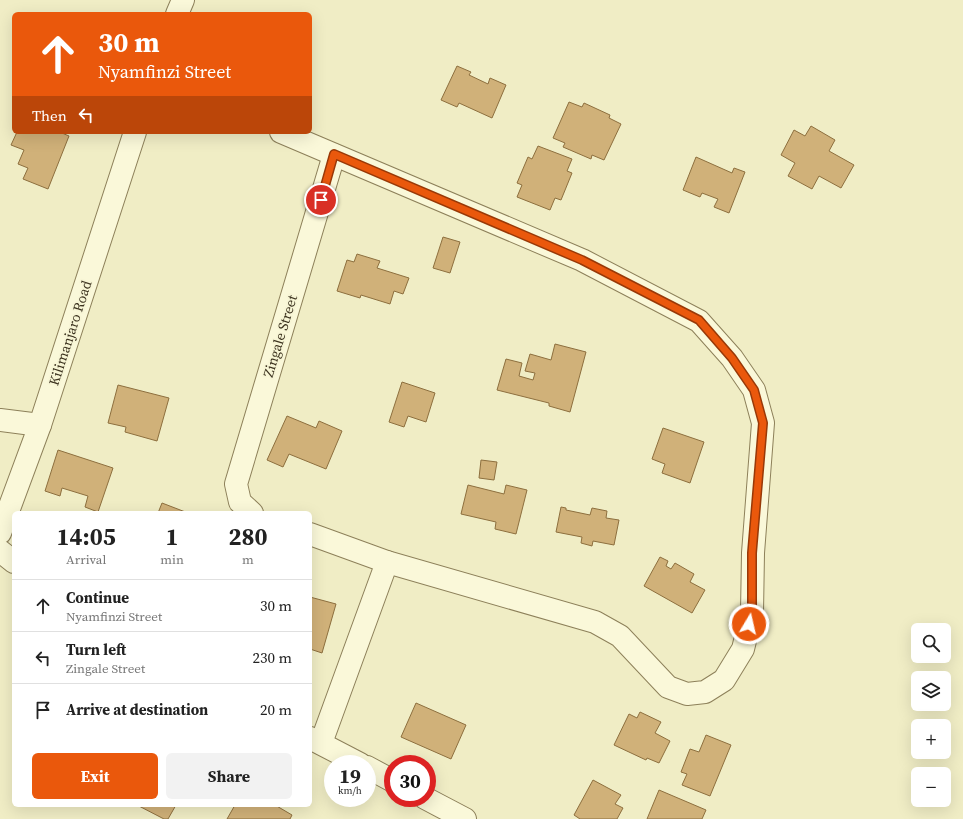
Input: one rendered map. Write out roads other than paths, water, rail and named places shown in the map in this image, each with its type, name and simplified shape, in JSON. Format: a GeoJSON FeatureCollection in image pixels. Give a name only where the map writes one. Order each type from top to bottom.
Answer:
{"type":"FeatureCollection","features":[{"type":"Feature","properties":{"kind":"street"},"geometry":{"type":"LineString","coordinates":[[178,12],[183,0]]}},
{"type":"Feature","properties":{"kind":"street","name":"Kilimanjaro Road"},"geometry":{"type":"LineString","coordinates":[[0,533],[40,425],[135,134]]}},
{"type":"Feature","properties":{"kind":"street"},"geometry":{"type":"LineString","coordinates":[[286,134],[582,260],[699,320],[732,358],[754,390],[763,423],[752,553],[752,612],[743,649],[724,680],[705,692],[687,694],[668,687],[620,636],[596,622],[387,562],[312,535]]}},
{"type":"Feature","properties":{"kind":"street","name":"Zingale Street"},"geometry":{"type":"LineString","coordinates":[[250,511],[240,502],[236,484],[334,154]]}},
{"type":"Feature","properties":{"kind":"street"},"geometry":{"type":"LineString","coordinates":[[0,420],[40,425]]}},
{"type":"Feature","properties":{"kind":"street"},"geometry":{"type":"LineString","coordinates":[[0,551],[12,560]]}},
{"type":"Feature","properties":{"kind":"street"},"geometry":{"type":"LineString","coordinates":[[343,755],[316,741],[387,562]]}},
{"type":"Feature","properties":{"kind":"street"},"geometry":{"type":"LineString","coordinates":[[436,804],[465,819]]}}]}
